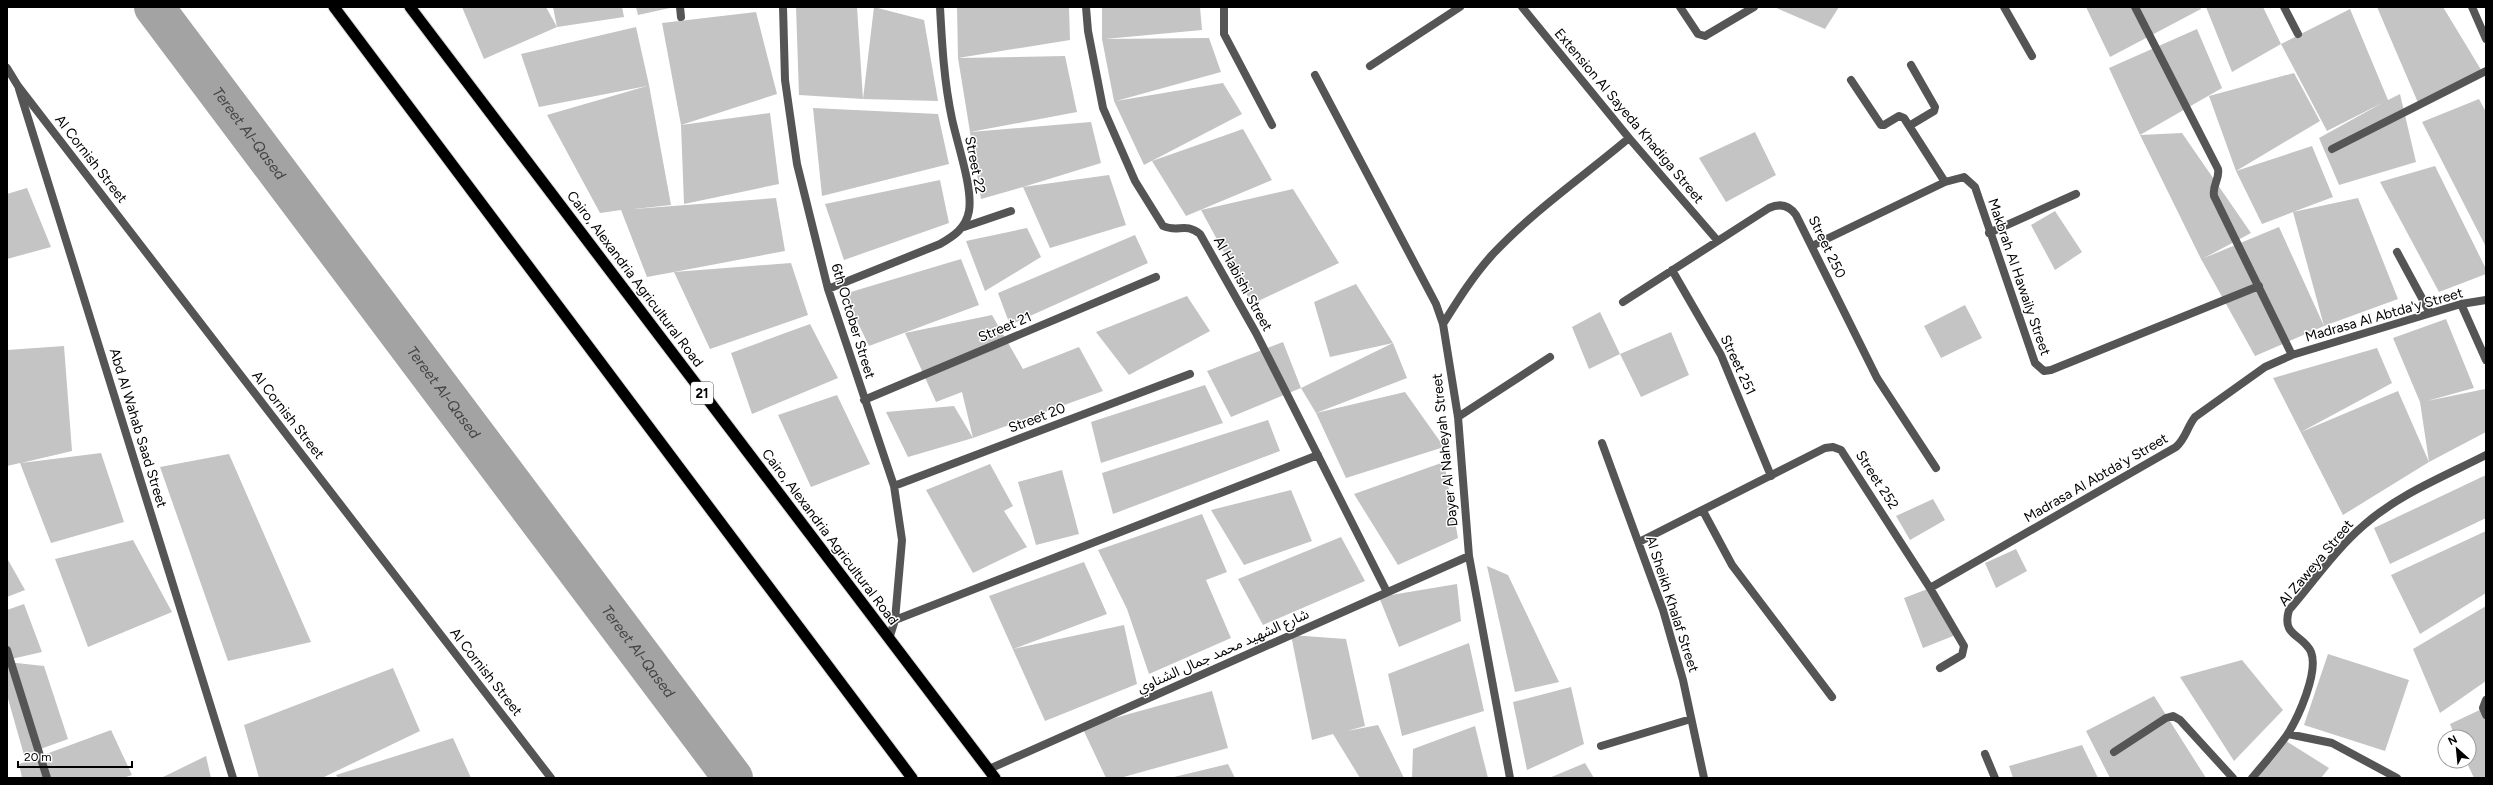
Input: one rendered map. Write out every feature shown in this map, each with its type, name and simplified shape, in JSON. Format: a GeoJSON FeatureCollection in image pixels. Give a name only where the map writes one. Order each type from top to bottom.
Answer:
{"type":"FeatureCollection","features":[{"type":"Feature","properties":{"kind":"highway"},"geometry":{"type":"LineString","coordinates":[[334,7],[912,778]]}},
{"type":"Feature","properties":{"kind":"highway","name":"Cairo, Alexandria Agricultural Road"},"geometry":{"type":"LineString","coordinates":[[410,7],[996,778]]}},
{"type":"Feature","properties":{"kind":"street"},"geometry":{"type":"LineString","coordinates":[[680,7],[681,17]]}},
{"type":"Feature","properties":{"kind":"street","name":"6th October Street"},"geometry":{"type":"LineString","coordinates":[[783,7],[785,80],[797,164],[828,289],[894,486],[902,540],[895,620],[889,639]]}},
{"type":"Feature","properties":{"kind":"street","name":"Street 22"},"geometry":{"type":"LineString","coordinates":[[940,7],[943,61],[950,110],[968,192],[969,211],[964,227]]}},
{"type":"Feature","properties":{"kind":"street","name":"Al Habishi Street"},"geometry":{"type":"LineString","coordinates":[[1086,7],[1088,30],[1103,108],[1135,181],[1162,226],[1173,229],[1184,226],[1191,228],[1200,234],[1256,333],[1387,592]]}},
{"type":"Feature","properties":{"kind":"street"},"geometry":{"type":"LineString","coordinates":[[1224,7],[1224,34],[1272,125]]}},
{"type":"Feature","properties":{"kind":"street"},"geometry":{"type":"LineString","coordinates":[[1370,66],[1460,7]]}},
{"type":"Feature","properties":{"kind":"street","name":"Extension Al Sayeda Khadiga Street"},"geometry":{"type":"LineString","coordinates":[[1522,7],[1630,138],[1718,240]]}},
{"type":"Feature","properties":{"kind":"street"},"geometry":{"type":"LineString","coordinates":[[1680,7],[1698,34],[1705,36],[1754,7]]}},
{"type":"Feature","properties":{"kind":"street"},"geometry":{"type":"LineString","coordinates":[[2004,7],[2032,56]]}},
{"type":"Feature","properties":{"kind":"street"},"geometry":{"type":"LineString","coordinates":[[2135,7],[2218,169],[2218,176],[2214,187],[2214,196],[2292,355]]}},
{"type":"Feature","properties":{"kind":"street"},"geometry":{"type":"LineString","coordinates":[[2284,7],[2298,34]]}},
{"type":"Feature","properties":{"kind":"street"},"geometry":{"type":"LineString","coordinates":[[2472,7],[2486,40]]}},
{"type":"Feature","properties":{"kind":"street"},"geometry":{"type":"LineString","coordinates":[[1910,126],[1934,111],[1936,107],[1911,65]]}},
{"type":"Feature","properties":{"kind":"street","name":"Al Cornish Street"},"geometry":{"type":"LineString","coordinates":[[7,68],[18,86],[551,778]]}},
{"type":"Feature","properties":{"kind":"street"},"geometry":{"type":"LineString","coordinates":[[2332,149],[2486,71]]}},
{"type":"Feature","properties":{"kind":"street","name":"Dayer Al Naheyah Street"},"geometry":{"type":"LineString","coordinates":[[1315,75],[1436,304],[1443,324],[1458,417],[1469,556],[1510,778]]}},
{"type":"Feature","properties":{"kind":"street"},"geometry":{"type":"LineString","coordinates":[[1850,80],[1881,125],[1901,116],[1910,126],[1945,182]]}},
{"type":"Feature","properties":{"kind":"street","name":"Abd Al Wahab Saad Street"},"geometry":{"type":"LineString","coordinates":[[18,86],[233,778]]}},
{"type":"Feature","properties":{"kind":"street"},"geometry":{"type":"LineString","coordinates":[[1443,324],[1465,288],[1492,255],[1523,226],[1630,138]]}},
{"type":"Feature","properties":{"kind":"street","name":"Makbrah Al Hawaily Street"},"geometry":{"type":"LineString","coordinates":[[1812,246],[1945,182],[1959,176],[1964,177],[1972,182],[2035,364],[2044,371],[2051,370],[2259,286]]}},
{"type":"Feature","properties":{"kind":"street"},"geometry":{"type":"LineString","coordinates":[[1989,233],[2076,194]]}},
{"type":"Feature","properties":{"kind":"street","name":"Street 250"},"geometry":{"type":"LineString","coordinates":[[1623,302],[1769,208],[1781,205],[1787,206],[1796,214],[1877,378],[1936,468]]}},
{"type":"Feature","properties":{"kind":"street"},"geometry":{"type":"LineString","coordinates":[[828,289],[940,244],[953,237],[964,227],[1011,211]]}},
{"type":"Feature","properties":{"kind":"street"},"geometry":{"type":"LineString","coordinates":[[2397,252],[2430,313]]}},
{"type":"Feature","properties":{"kind":"street","name":"Street 251"},"geometry":{"type":"LineString","coordinates":[[1672,270],[1721,354],[1772,476]]}},
{"type":"Feature","properties":{"kind":"street","name":"Street 21"},"geometry":{"type":"LineString","coordinates":[[864,400],[1156,277]]}},
{"type":"Feature","properties":{"kind":"street","name":"Madrasa Al Abtda'y Street"},"geometry":{"type":"LineString","coordinates":[[1930,588],[2176,447],[2182,442],[2187,428],[2195,417],[2265,367],[2292,355],[2430,313],[2461,304],[2486,300]]}},
{"type":"Feature","properties":{"kind":"street"},"geometry":{"type":"LineString","coordinates":[[2461,304],[2486,360]]}},
{"type":"Feature","properties":{"kind":"street"},"geometry":{"type":"LineString","coordinates":[[1458,417],[1550,357]]}},
{"type":"Feature","properties":{"kind":"street","name":"Street 20"},"geometry":{"type":"LineString","coordinates":[[894,486],[1190,374]]}},
{"type":"Feature","properties":{"kind":"street","name":"Al Sheikh Khalaf Street"},"geometry":{"type":"LineString","coordinates":[[1602,443],[1663,610],[1683,680],[1704,778]]}},
{"type":"Feature","properties":{"kind":"street","name":"Street 252"},"geometry":{"type":"LineString","coordinates":[[1639,542],[1825,448],[1833,447],[1841,450],[1930,588],[1965,649],[1962,655],[1940,668]]}},
{"type":"Feature","properties":{"kind":"street"},"geometry":{"type":"LineString","coordinates":[[895,620],[1318,454]]}},
{"type":"Feature","properties":{"kind":"street","name":"Al Zaweya Street"},"geometry":{"type":"LineString","coordinates":[[2252,778],[2288,734],[2309,687],[2314,668],[2311,652],[2305,643],[2289,629],[2287,623],[2289,610],[2347,541],[2381,511],[2400,499],[2486,455]]}},
{"type":"Feature","properties":{"kind":"street"},"geometry":{"type":"LineString","coordinates":[[1703,511],[1732,565],[1832,696]]}},
{"type":"Feature","properties":{"kind":"street","name":"شارع الشهيد محمد جمال الشناوي"},"geometry":{"type":"LineString","coordinates":[[989,769],[1469,556]]}},
{"type":"Feature","properties":{"kind":"street"},"geometry":{"type":"LineString","coordinates":[[7,650],[47,778]]}},
{"type":"Feature","properties":{"kind":"street"},"geometry":{"type":"LineString","coordinates":[[2486,700],[2483,708],[2486,715]]}},
{"type":"Feature","properties":{"kind":"street"},"geometry":{"type":"LineString","coordinates":[[2114,752],[2166,718],[2173,716],[2180,720],[2233,778]]}},
{"type":"Feature","properties":{"kind":"street"},"geometry":{"type":"LineString","coordinates":[[1601,746],[1691,719]]}},
{"type":"Feature","properties":{"kind":"street"},"geometry":{"type":"LineString","coordinates":[[2288,734],[2332,743],[2397,778]]}},
{"type":"Feature","properties":{"kind":"street"},"geometry":{"type":"LineString","coordinates":[[1985,754],[1995,778]]}},
{"type":"Feature","properties":{"kind":"building"},"geometry":{"type":"Polygon","coordinates":[[[462,7],[546,7],[557,27],[484,59],[462,7]]]}},
{"type":"Feature","properties":{"kind":"building"},"geometry":{"type":"Polygon","coordinates":[[[553,7],[622,7],[624,17],[557,27],[553,7]]]}},
{"type":"Feature","properties":{"kind":"building"},"geometry":{"type":"Polygon","coordinates":[[[636,7],[670,7],[670,8],[638,15],[636,7]]]}},
{"type":"Feature","properties":{"kind":"building"},"geometry":{"type":"Polygon","coordinates":[[[796,7],[857,7],[863,99],[799,95],[796,7]]]}},
{"type":"Feature","properties":{"kind":"building"},"geometry":{"type":"Polygon","coordinates":[[[874,7],[924,20],[938,101],[863,99],[874,7]]]}},
{"type":"Feature","properties":{"kind":"building"},"geometry":{"type":"Polygon","coordinates":[[[957,7],[1069,7],[1070,40],[958,58],[957,7]]]}},
{"type":"Feature","properties":{"kind":"building"},"geometry":{"type":"Polygon","coordinates":[[[1102,7],[1200,7],[1202,30],[1105,39],[1209,38],[1221,72],[1116,101],[1223,83],[1242,114],[1144,165],[1114,101],[1102,39],[1102,7]]]}},
{"type":"Feature","properties":{"kind":"building"},"geometry":{"type":"Polygon","coordinates":[[[1774,7],[1839,7],[1825,29],[1774,7]]]}},
{"type":"Feature","properties":{"kind":"building"},"geometry":{"type":"Polygon","coordinates":[[[2086,7],[2200,7],[2201,9],[2110,57],[2086,7]]]}},
{"type":"Feature","properties":{"kind":"building"},"geometry":{"type":"Polygon","coordinates":[[[2206,7],[2263,7],[2281,44],[2232,72],[2206,7]]]}},
{"type":"Feature","properties":{"kind":"building"},"geometry":{"type":"Polygon","coordinates":[[[2377,7],[2443,7],[2483,73],[2419,105],[2377,7]]]}},
{"type":"Feature","properties":{"kind":"building"},"geometry":{"type":"Polygon","coordinates":[[[2350,9],[2388,100],[2400,94],[2416,162],[2339,185],[2319,138],[2384,102],[2327,131],[2281,44],[2350,9]]]}},
{"type":"Feature","properties":{"kind":"building"},"geometry":{"type":"Polygon","coordinates":[[[756,12],[777,94],[681,125],[662,23],[756,12]]]}},
{"type":"Feature","properties":{"kind":"building"},"geometry":{"type":"Polygon","coordinates":[[[636,27],[649,85],[671,205],[634,209],[776,198],[785,251],[647,277],[621,210],[600,213],[547,115],[647,86],[539,107],[521,54],[636,27]]]}},
{"type":"Feature","properties":{"kind":"building"},"geometry":{"type":"Polygon","coordinates":[[[2197,29],[2222,88],[2140,135],[2109,68],[2197,29]]]}},
{"type":"Feature","properties":{"kind":"building"},"geometry":{"type":"Polygon","coordinates":[[[1065,56],[1077,112],[970,132],[958,58],[1065,56]]]}},
{"type":"Feature","properties":{"kind":"building"},"geometry":{"type":"Polygon","coordinates":[[[2294,73],[2320,121],[2236,171],[2209,96],[2294,73]]]}},
{"type":"Feature","properties":{"kind":"building"},"geometry":{"type":"Polygon","coordinates":[[[2479,99],[2486,112],[2486,247],[2422,122],[2479,99]]]}},
{"type":"Feature","properties":{"kind":"building"},"geometry":{"type":"Polygon","coordinates":[[[813,108],[938,114],[949,164],[822,196],[813,108]]]}},
{"type":"Feature","properties":{"kind":"building"},"geometry":{"type":"Polygon","coordinates":[[[770,113],[779,184],[684,204],[681,125],[770,113]]]}},
{"type":"Feature","properties":{"kind":"building"},"geometry":{"type":"Polygon","coordinates":[[[1091,122],[1101,163],[981,199],[970,132],[1091,122]]]}},
{"type":"Feature","properties":{"kind":"building"},"geometry":{"type":"Polygon","coordinates":[[[1243,129],[1272,180],[1186,216],[1152,161],[1243,129]]]}},
{"type":"Feature","properties":{"kind":"building"},"geometry":{"type":"Polygon","coordinates":[[[1755,132],[1776,175],[1726,202],[1699,158],[1755,132]]]}},
{"type":"Feature","properties":{"kind":"building"},"geometry":{"type":"Polygon","coordinates":[[[2182,133],[2251,233],[2204,258],[2279,227],[2324,326],[2255,356],[2201,259],[2140,135],[2182,133]]]}},
{"type":"Feature","properties":{"kind":"building"},"geometry":{"type":"Polygon","coordinates":[[[2312,146],[2333,197],[2262,224],[2236,171],[2312,146]]]}},
{"type":"Feature","properties":{"kind":"building"},"geometry":{"type":"Polygon","coordinates":[[[2435,166],[2486,269],[2486,274],[2439,292],[2380,182],[2435,166]]]}},
{"type":"Feature","properties":{"kind":"building"},"geometry":{"type":"Polygon","coordinates":[[[1109,175],[1126,225],[1050,248],[1023,187],[1109,175]]]}},
{"type":"Feature","properties":{"kind":"building"},"geometry":{"type":"Polygon","coordinates":[[[940,180],[949,223],[844,260],[825,204],[940,180]]]}},
{"type":"Feature","properties":{"kind":"building"},"geometry":{"type":"Polygon","coordinates":[[[27,188],[51,247],[7,259],[7,194],[27,188]]]}},
{"type":"Feature","properties":{"kind":"building"},"geometry":{"type":"Polygon","coordinates":[[[1293,189],[1339,263],[1252,304],[1201,210],[1293,189]]]}},
{"type":"Feature","properties":{"kind":"building"},"geometry":{"type":"Polygon","coordinates":[[[2358,198],[2398,299],[2324,326],[2293,212],[2358,198]]]}},
{"type":"Feature","properties":{"kind":"building"},"geometry":{"type":"Polygon","coordinates":[[[2055,211],[2082,252],[2055,270],[2031,225],[2055,211]]]}},
{"type":"Feature","properties":{"kind":"building"},"geometry":{"type":"Polygon","coordinates":[[[1027,228],[1041,257],[985,291],[966,241],[1027,228]]]}},
{"type":"Feature","properties":{"kind":"building"},"geometry":{"type":"Polygon","coordinates":[[[1135,235],[1148,263],[1010,325],[998,293],[1135,235]]]}},
{"type":"Feature","properties":{"kind":"building"},"geometry":{"type":"Polygon","coordinates":[[[961,259],[979,305],[869,346],[844,294],[961,259]]]}},
{"type":"Feature","properties":{"kind":"building"},"geometry":{"type":"Polygon","coordinates":[[[791,263],[808,315],[710,349],[674,272],[791,263]]]}},
{"type":"Feature","properties":{"kind":"building"},"geometry":{"type":"Polygon","coordinates":[[[1356,284],[1393,343],[1330,357],[1314,302],[1356,284]]]}},
{"type":"Feature","properties":{"kind":"building"},"geometry":{"type":"Polygon","coordinates":[[[1187,296],[1210,331],[1129,375],[1096,332],[1187,296]]]}},
{"type":"Feature","properties":{"kind":"building"},"geometry":{"type":"Polygon","coordinates":[[[1965,305],[1982,338],[1941,358],[1924,326],[1965,305]]]}},
{"type":"Feature","properties":{"kind":"building"},"geometry":{"type":"Polygon","coordinates":[[[1600,312],[1620,354],[1589,369],[1572,327],[1600,312]]]}},
{"type":"Feature","properties":{"kind":"building"},"geometry":{"type":"Polygon","coordinates":[[[992,315],[1023,369],[1079,347],[1103,391],[973,438],[962,392],[936,402],[905,333],[992,315]]]}},
{"type":"Feature","properties":{"kind":"building"},"geometry":{"type":"Polygon","coordinates":[[[2446,319],[2474,388],[2427,401],[2485,389],[2486,432],[2429,462],[2420,402],[2393,338],[2446,319]]]}},
{"type":"Feature","properties":{"kind":"building"},"geometry":{"type":"Polygon","coordinates":[[[810,324],[838,378],[752,414],[731,353],[810,324]]]}},
{"type":"Feature","properties":{"kind":"building"},"geometry":{"type":"Polygon","coordinates":[[[1671,332],[1689,375],[1641,397],[1620,354],[1671,332]]]}},
{"type":"Feature","properties":{"kind":"building"},"geometry":{"type":"Polygon","coordinates":[[[1283,342],[1301,388],[1231,417],[1207,371],[1283,342]]]}},
{"type":"Feature","properties":{"kind":"building"},"geometry":{"type":"Polygon","coordinates":[[[1393,343],[1407,378],[1316,413],[1301,388],[1393,343]]]}},
{"type":"Feature","properties":{"kind":"building"},"geometry":{"type":"Polygon","coordinates":[[[64,346],[72,451],[21,463],[101,453],[124,522],[51,543],[20,463],[7,466],[7,350],[64,346]]]}},
{"type":"Feature","properties":{"kind":"building"},"geometry":{"type":"Polygon","coordinates":[[[2377,348],[2392,383],[2301,432],[2398,391],[2429,462],[2343,515],[2273,378],[2377,348]]]}},
{"type":"Feature","properties":{"kind":"building"},"geometry":{"type":"Polygon","coordinates":[[[1205,385],[1223,423],[1101,463],[1091,422],[1205,385]]]}},
{"type":"Feature","properties":{"kind":"building"},"geometry":{"type":"Polygon","coordinates":[[[1405,392],[1444,447],[1346,478],[1316,413],[1405,392]]]}},
{"type":"Feature","properties":{"kind":"building"},"geometry":{"type":"Polygon","coordinates":[[[837,395],[870,464],[811,487],[778,415],[837,395]]]}},
{"type":"Feature","properties":{"kind":"building"},"geometry":{"type":"Polygon","coordinates":[[[954,406],[973,438],[908,457],[886,412],[954,406]]]}},
{"type":"Feature","properties":{"kind":"building"},"geometry":{"type":"Polygon","coordinates":[[[1268,420],[1280,451],[1113,514],[1102,473],[1268,420]]]}},
{"type":"Feature","properties":{"kind":"building"},"geometry":{"type":"Polygon","coordinates":[[[229,454],[311,642],[228,661],[160,467],[229,454]]]}},
{"type":"Feature","properties":{"kind":"building"},"geometry":{"type":"Polygon","coordinates":[[[1444,462],[1458,538],[1398,565],[1354,494],[1444,462]]]}},
{"type":"Feature","properties":{"kind":"building"},"geometry":{"type":"Polygon","coordinates":[[[990,464],[1013,506],[1004,511],[1027,547],[973,573],[926,490],[990,464]]]}},
{"type":"Feature","properties":{"kind":"building"},"geometry":{"type":"Polygon","coordinates":[[[1062,470],[1079,534],[1036,545],[1018,482],[1062,470]]]}},
{"type":"Feature","properties":{"kind":"building"},"geometry":{"type":"Polygon","coordinates":[[[2486,475],[2486,518],[2390,564],[2374,528],[2486,475]]]}},
{"type":"Feature","properties":{"kind":"building"},"geometry":{"type":"Polygon","coordinates":[[[1291,490],[1312,541],[1244,565],[1211,510],[1291,490]]]}},
{"type":"Feature","properties":{"kind":"building"},"geometry":{"type":"Polygon","coordinates":[[[1933,499],[1945,520],[1910,540],[1896,516],[1933,499]]]}},
{"type":"Feature","properties":{"kind":"building"},"geometry":{"type":"Polygon","coordinates":[[[1202,514],[1227,572],[1206,580],[1231,638],[1149,674],[1127,609],[1098,550],[1202,514]]]}},
{"type":"Feature","properties":{"kind":"building"},"geometry":{"type":"Polygon","coordinates":[[[2486,531],[2486,593],[2420,634],[2391,575],[2486,531]]]}},
{"type":"Feature","properties":{"kind":"building"},"geometry":{"type":"Polygon","coordinates":[[[1341,537],[1365,581],[1263,625],[1238,579],[1341,537]]]}},
{"type":"Feature","properties":{"kind":"building"},"geometry":{"type":"Polygon","coordinates":[[[133,540],[172,612],[88,647],[55,559],[133,540]]]}},
{"type":"Feature","properties":{"kind":"building"},"geometry":{"type":"Polygon","coordinates":[[[2016,549],[2027,571],[1996,588],[1985,563],[2016,549]]]}},
{"type":"Feature","properties":{"kind":"building"},"geometry":{"type":"Polygon","coordinates":[[[7,558],[25,590],[7,597],[7,558]]]}},
{"type":"Feature","properties":{"kind":"building"},"geometry":{"type":"Polygon","coordinates":[[[1084,562],[1107,614],[1013,649],[1124,625],[1137,684],[1045,721],[989,596],[1084,562]]]}},
{"type":"Feature","properties":{"kind":"building"},"geometry":{"type":"Polygon","coordinates":[[[1487,566],[1508,575],[1559,682],[1515,692],[1487,566]]]}},
{"type":"Feature","properties":{"kind":"building"},"geometry":{"type":"Polygon","coordinates":[[[1457,584],[1461,621],[1399,647],[1379,597],[1457,584]]]}},
{"type":"Feature","properties":{"kind":"building"},"geometry":{"type":"Polygon","coordinates":[[[1930,588],[1958,634],[1923,648],[1904,598],[1930,588]]]}},
{"type":"Feature","properties":{"kind":"building"},"geometry":{"type":"Polygon","coordinates":[[[24,604],[42,652],[7,660],[7,610],[24,604]]]}},
{"type":"Feature","properties":{"kind":"building"},"geometry":{"type":"Polygon","coordinates":[[[2486,606],[2486,681],[2440,713],[2413,649],[2486,606]]]}},
{"type":"Feature","properties":{"kind":"building"},"geometry":{"type":"Polygon","coordinates":[[[1291,635],[1346,639],[1365,726],[1347,731],[1378,725],[1404,778],[1360,778],[1333,734],[1312,740],[1291,635]]]}},
{"type":"Feature","properties":{"kind":"building"},"geometry":{"type":"Polygon","coordinates":[[[1469,643],[1484,711],[1402,736],[1388,674],[1469,643]]]}},
{"type":"Feature","properties":{"kind":"building"},"geometry":{"type":"Polygon","coordinates":[[[2328,654],[2409,680],[2385,751],[2304,725],[2328,654]]]}},
{"type":"Feature","properties":{"kind":"building"},"geometry":{"type":"Polygon","coordinates":[[[2242,660],[2283,710],[2234,761],[2180,677],[2242,660]]]}},
{"type":"Feature","properties":{"kind":"building"},"geometry":{"type":"Polygon","coordinates":[[[7,662],[44,666],[68,739],[24,755],[7,695],[7,662]]]}},
{"type":"Feature","properties":{"kind":"building"},"geometry":{"type":"Polygon","coordinates":[[[393,668],[420,731],[322,778],[259,778],[244,725],[393,668]]]}},
{"type":"Feature","properties":{"kind":"building"},"geometry":{"type":"Polygon","coordinates":[[[1571,687],[1584,744],[1527,770],[1513,702],[1571,687]]]}},
{"type":"Feature","properties":{"kind":"building"},"geometry":{"type":"Polygon","coordinates":[[[1212,691],[1228,748],[1120,778],[1106,778],[1082,727],[1212,691]]]}},
{"type":"Feature","properties":{"kind":"building"},"geometry":{"type":"Polygon","coordinates":[[[2154,696],[2206,778],[2110,778],[2086,731],[2154,696]]]}},
{"type":"Feature","properties":{"kind":"building"},"geometry":{"type":"Polygon","coordinates":[[[2486,707],[2486,778],[2474,778],[2470,769],[2477,769],[2477,729],[2452,729],[2450,724],[2486,707]]]}},
{"type":"Feature","properties":{"kind":"building"},"geometry":{"type":"Polygon","coordinates":[[[1475,726],[1488,778],[1412,778],[1413,749],[1475,726]]]}},
{"type":"Feature","properties":{"kind":"building"},"geometry":{"type":"Polygon","coordinates":[[[111,730],[132,775],[123,778],[22,778],[19,764],[111,730]]]}},
{"type":"Feature","properties":{"kind":"building"},"geometry":{"type":"Polygon","coordinates":[[[453,738],[471,778],[338,778],[336,775],[453,738]]]}},
{"type":"Feature","properties":{"kind":"building"},"geometry":{"type":"Polygon","coordinates":[[[2286,741],[2329,768],[2321,778],[2256,778],[2286,741]]]}},
{"type":"Feature","properties":{"kind":"building"},"geometry":{"type":"Polygon","coordinates":[[[2082,745],[2098,778],[2013,778],[2009,766],[2082,745]]]}},
{"type":"Feature","properties":{"kind":"building"},"geometry":{"type":"Polygon","coordinates":[[[206,756],[211,778],[161,778],[206,756]]]}},
{"type":"Feature","properties":{"kind":"building"},"geometry":{"type":"Polygon","coordinates":[[[1585,763],[1594,778],[1549,778],[1585,763]]]}},
{"type":"Feature","properties":{"kind":"building"},"geometry":{"type":"Polygon","coordinates":[[[1228,764],[1235,778],[1174,777],[1228,764]]]}},
{"type":"Feature","properties":{"kind":"waterway","name":"Tereet Al-Qased"},"geometry":{"type":"LineString","coordinates":[[154,7],[733,778]]}}]}
